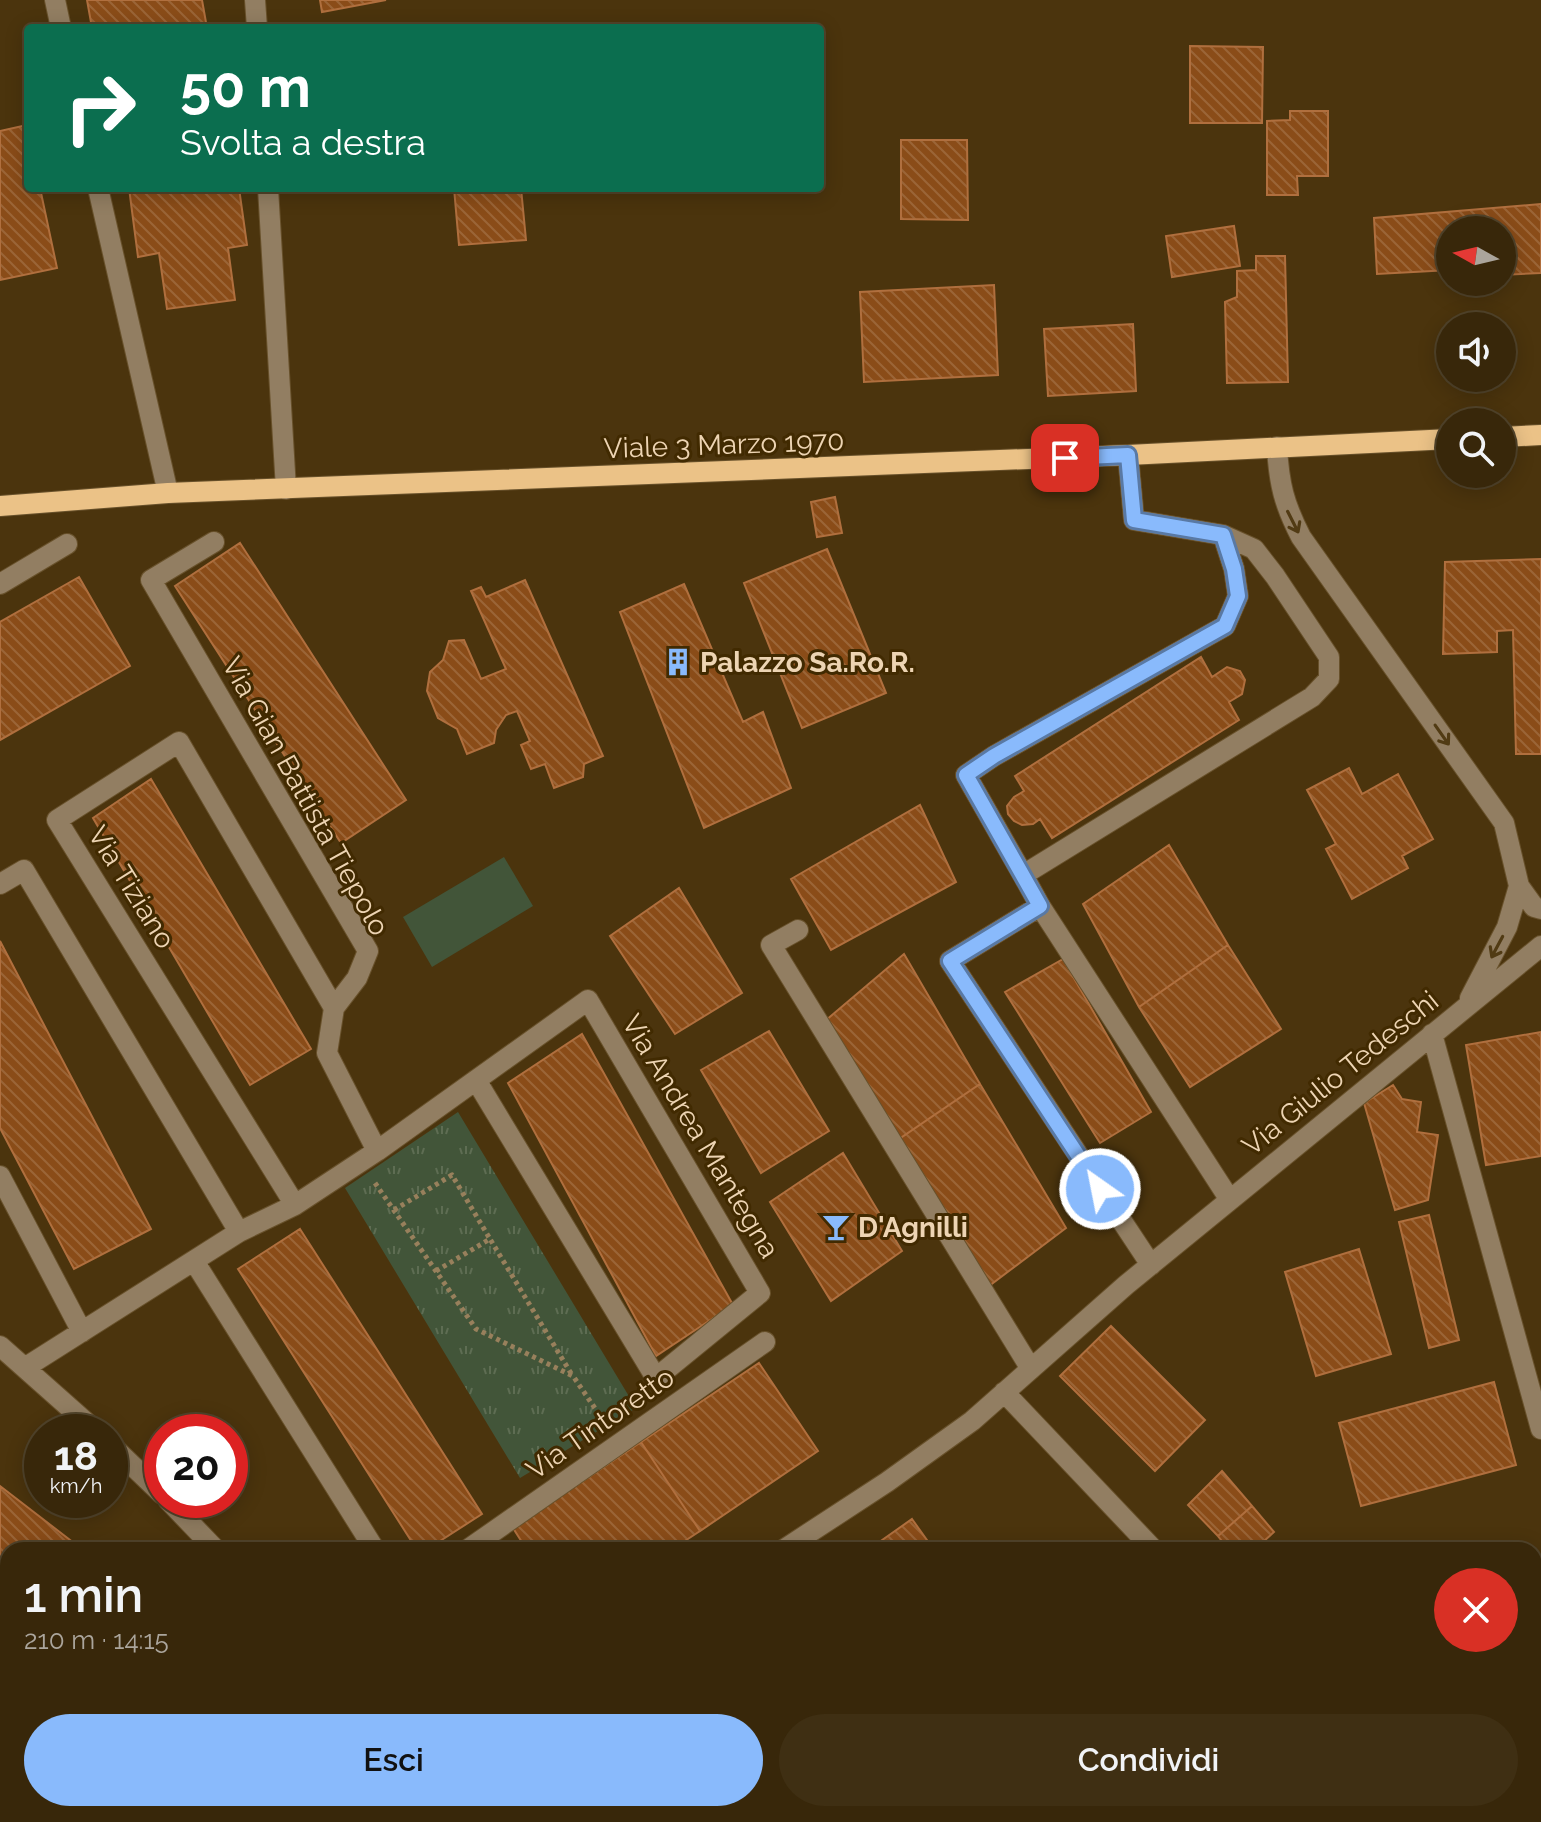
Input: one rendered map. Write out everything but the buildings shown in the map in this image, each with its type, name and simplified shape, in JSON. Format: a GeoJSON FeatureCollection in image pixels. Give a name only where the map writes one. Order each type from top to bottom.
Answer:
{"type":"FeatureCollection","features":[{"type":"Feature","properties":{"kind":"main road"},"geometry":{"type":"LineString","coordinates":[[1516,436],[1541,435]]}},
{"type":"Feature","properties":{"kind":"main road","name":"Viale 3 Marzo 1970"},"geometry":{"type":"LineString","coordinates":[[0,506],[168,493],[1436,440]]}},
{"type":"Feature","properties":{"kind":"street"},"geometry":{"type":"LineString","coordinates":[[55,0],[60,24]]}},
{"type":"Feature","properties":{"kind":"street"},"geometry":{"type":"LineString","coordinates":[[255,0],[257,24]]}},
{"type":"Feature","properties":{"kind":"street"},"geometry":{"type":"LineString","coordinates":[[99,192],[168,493]]}},
{"type":"Feature","properties":{"kind":"street"},"geometry":{"type":"LineString","coordinates":[[268,192],[286,489]]}},
{"type":"Feature","properties":{"kind":"street","name":"Via Giulio Tedeschi"},"geometry":{"type":"LineString","coordinates":[[795,1542],[972,1421],[1151,1265],[1466,1005],[1507,927],[1519,886],[1504,823],[1301,537],[1285,506],[1278,481],[1277,447]]}},
{"type":"Feature","properties":{"kind":"street"},"geometry":{"type":"LineString","coordinates":[[1023,875],[1312,697],[1329,679],[1329,657],[1254,549],[1223,535],[1134,520],[1128,455]]}},
{"type":"Feature","properties":{"kind":"street"},"geometry":{"type":"LineString","coordinates":[[1223,535],[1234,569],[1238,596],[1225,626],[994,756],[966,775],[1040,906],[1230,1200]]}},
{"type":"Feature","properties":{"kind":"street","name":"Via Gian Battista Tiepolo"},"geometry":{"type":"LineString","coordinates":[[214,542],[151,580],[368,951],[357,978],[334,1008],[327,1053],[377,1151]]}},
{"type":"Feature","properties":{"kind":"street"},"geometry":{"type":"LineString","coordinates":[[0,584],[67,544]]}},
{"type":"Feature","properties":{"kind":"street","name":"Via Tiziano"},"geometry":{"type":"LineString","coordinates":[[295,1205],[57,820],[179,742],[334,1008]]}},
{"type":"Feature","properties":{"kind":"street"},"geometry":{"type":"LineString","coordinates":[[0,884],[24,870],[239,1232]]}},
{"type":"Feature","properties":{"kind":"street"},"geometry":{"type":"LineString","coordinates":[[1519,886],[1534,907],[1541,909]]}},
{"type":"Feature","properties":{"kind":"street"},"geometry":{"type":"LineString","coordinates":[[1040,906],[950,961],[1151,1265]]}},
{"type":"Feature","properties":{"kind":"street"},"geometry":{"type":"LineString","coordinates":[[798,930],[771,945],[1031,1369]]}},
{"type":"Feature","properties":{"kind":"street"},"geometry":{"type":"LineString","coordinates":[[1466,1005],[1541,946]]}},
{"type":"Feature","properties":{"kind":"street","name":"Via Andrea Mantegna"},"geometry":{"type":"LineString","coordinates":[[26,1367],[239,1232],[295,1205],[377,1151],[476,1080],[588,1000],[760,1293],[656,1378],[476,1080]]}},
{"type":"Feature","properties":{"kind":"street"},"geometry":{"type":"LineString","coordinates":[[1432,1034],[1541,1429]]}},
{"type":"Feature","properties":{"kind":"street"},"geometry":{"type":"LineString","coordinates":[[0,1176],[82,1332]]}},
{"type":"Feature","properties":{"kind":"street"},"geometry":{"type":"LineString","coordinates":[[194,1261],[370,1542]]}},
{"type":"Feature","properties":{"kind":"street","name":"Via Tintoretto"},"geometry":{"type":"LineString","coordinates":[[478,1542],[765,1342]]}},
{"type":"Feature","properties":{"kind":"street"},"geometry":{"type":"LineString","coordinates":[[0,1346],[77,1414]]}},
{"type":"Feature","properties":{"kind":"street"},"geometry":{"type":"LineString","coordinates":[[1004,1392],[1146,1542]]}},
{"type":"Feature","properties":{"kind":"street"},"geometry":{"type":"LineString","coordinates":[[128,1461],[144,1477]]}},
{"type":"Feature","properties":{"kind":"street"},"geometry":{"type":"LineString","coordinates":[[185,1518],[208,1542]]}},
{"type":"Feature","properties":{"kind":"path"},"geometry":{"type":"LineString","coordinates":[[368,1173],[476,1329],[573,1376]]}},
{"type":"Feature","properties":{"kind":"path"},"geometry":{"type":"LineString","coordinates":[[394,1210],[452,1175],[573,1376],[618,1444]]}},
{"type":"Feature","properties":{"kind":"path"},"geometry":{"type":"LineString","coordinates":[[436,1271],[490,1239]]}},
{"type":"Feature","properties":{"kind":"green space"},"geometry":{"type":"Polygon","coordinates":[[[504,857],[533,906],[432,967],[403,917],[504,857]]]}},
{"type":"Feature","properties":{"kind":"green space"},"geometry":{"type":"Polygon","coordinates":[[[458,1112],[636,1408],[520,1478],[345,1188],[458,1112]]]}},
{"type":"Feature","properties":{"kind":"place","name":"Palazzo Sa.Ro.R."},"geometry":{"type":"Point","coordinates":[678,662]}},
{"type":"Feature","properties":{"kind":"place","name":"D'Agnilli"},"geometry":{"type":"Point","coordinates":[836,1227]}},
{"type":"Feature","properties":{"kind":"route"},"geometry":{"type":"LineString","coordinates":[[1065,458],[1128,455],[1134,520],[1223,535],[1234,569],[1238,596],[1225,626],[994,756],[966,775],[1040,906],[950,961],[1100,1189]]}}]}
